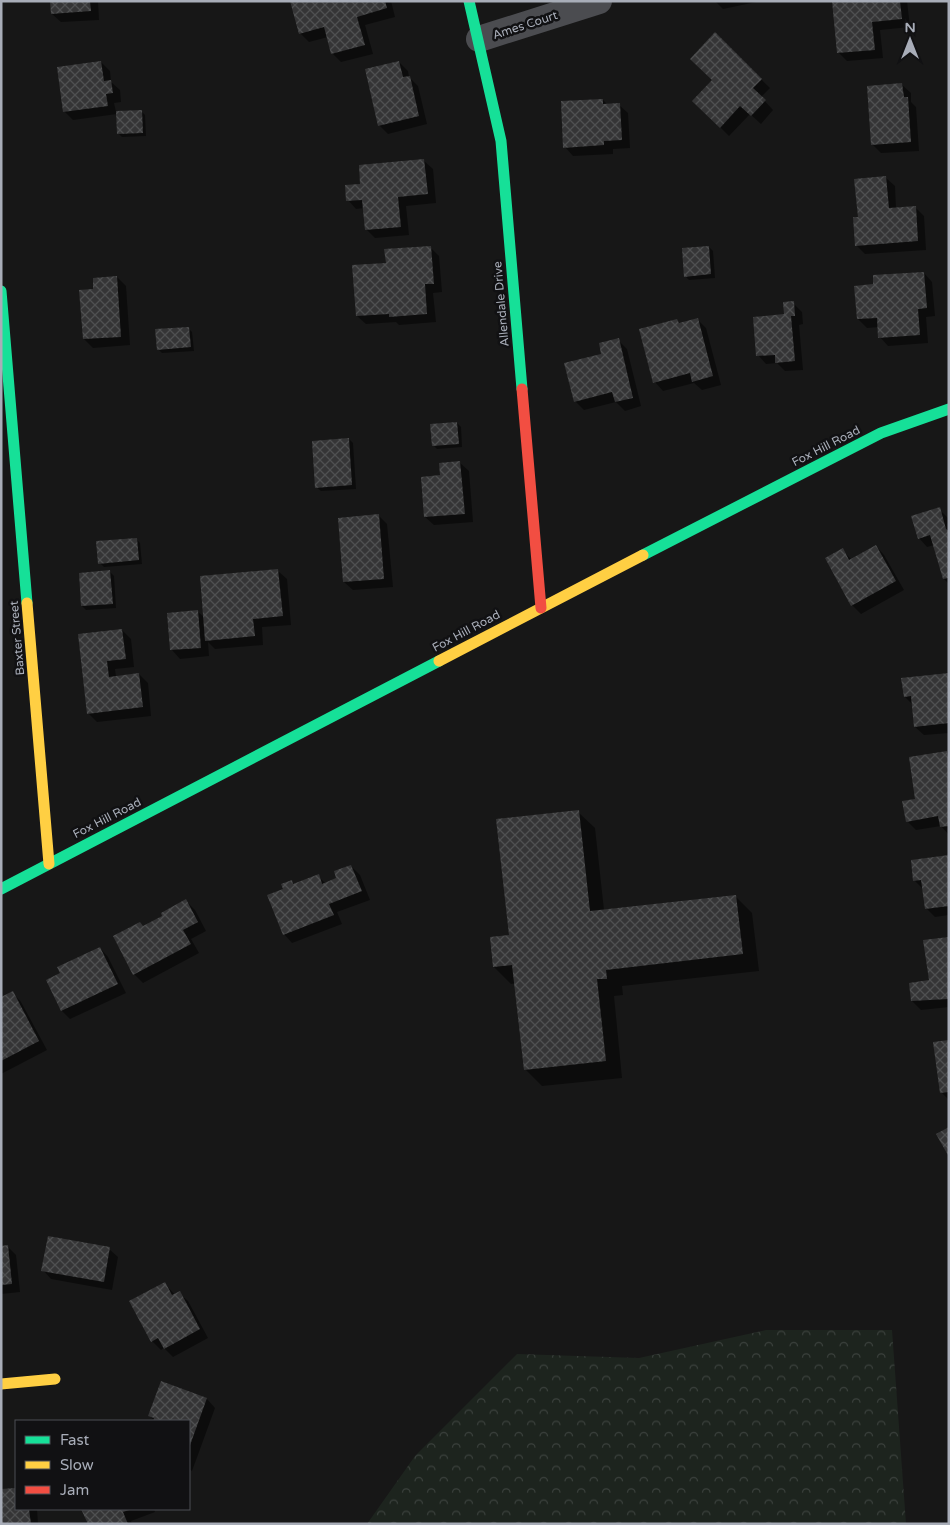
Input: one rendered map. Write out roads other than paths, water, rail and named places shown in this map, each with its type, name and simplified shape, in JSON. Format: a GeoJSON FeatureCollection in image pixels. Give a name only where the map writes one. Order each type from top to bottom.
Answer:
{"type":"FeatureCollection","features":[{"type":"Feature","properties":{"kind":"street","name":"Allendale Drive"},"geometry":{"type":"LineString","coordinates":[[469,1],[502,141],[541,608]]}},
{"type":"Feature","properties":{"kind":"street","name":"Ames Court"},"geometry":{"type":"LineString","coordinates":[[479,39],[600,1]]}},
{"type":"Feature","properties":{"kind":"street","name":"Baxter Street"},"geometry":{"type":"LineString","coordinates":[[1,291],[49,864]]}},
{"type":"Feature","properties":{"kind":"street","name":"Fox Hill Road"},"geometry":{"type":"LineString","coordinates":[[1,889],[882,433],[949,409]]}},
{"type":"Feature","properties":{"kind":"street"},"geometry":{"type":"LineString","coordinates":[[1,1384],[55,1379]]}}]}
